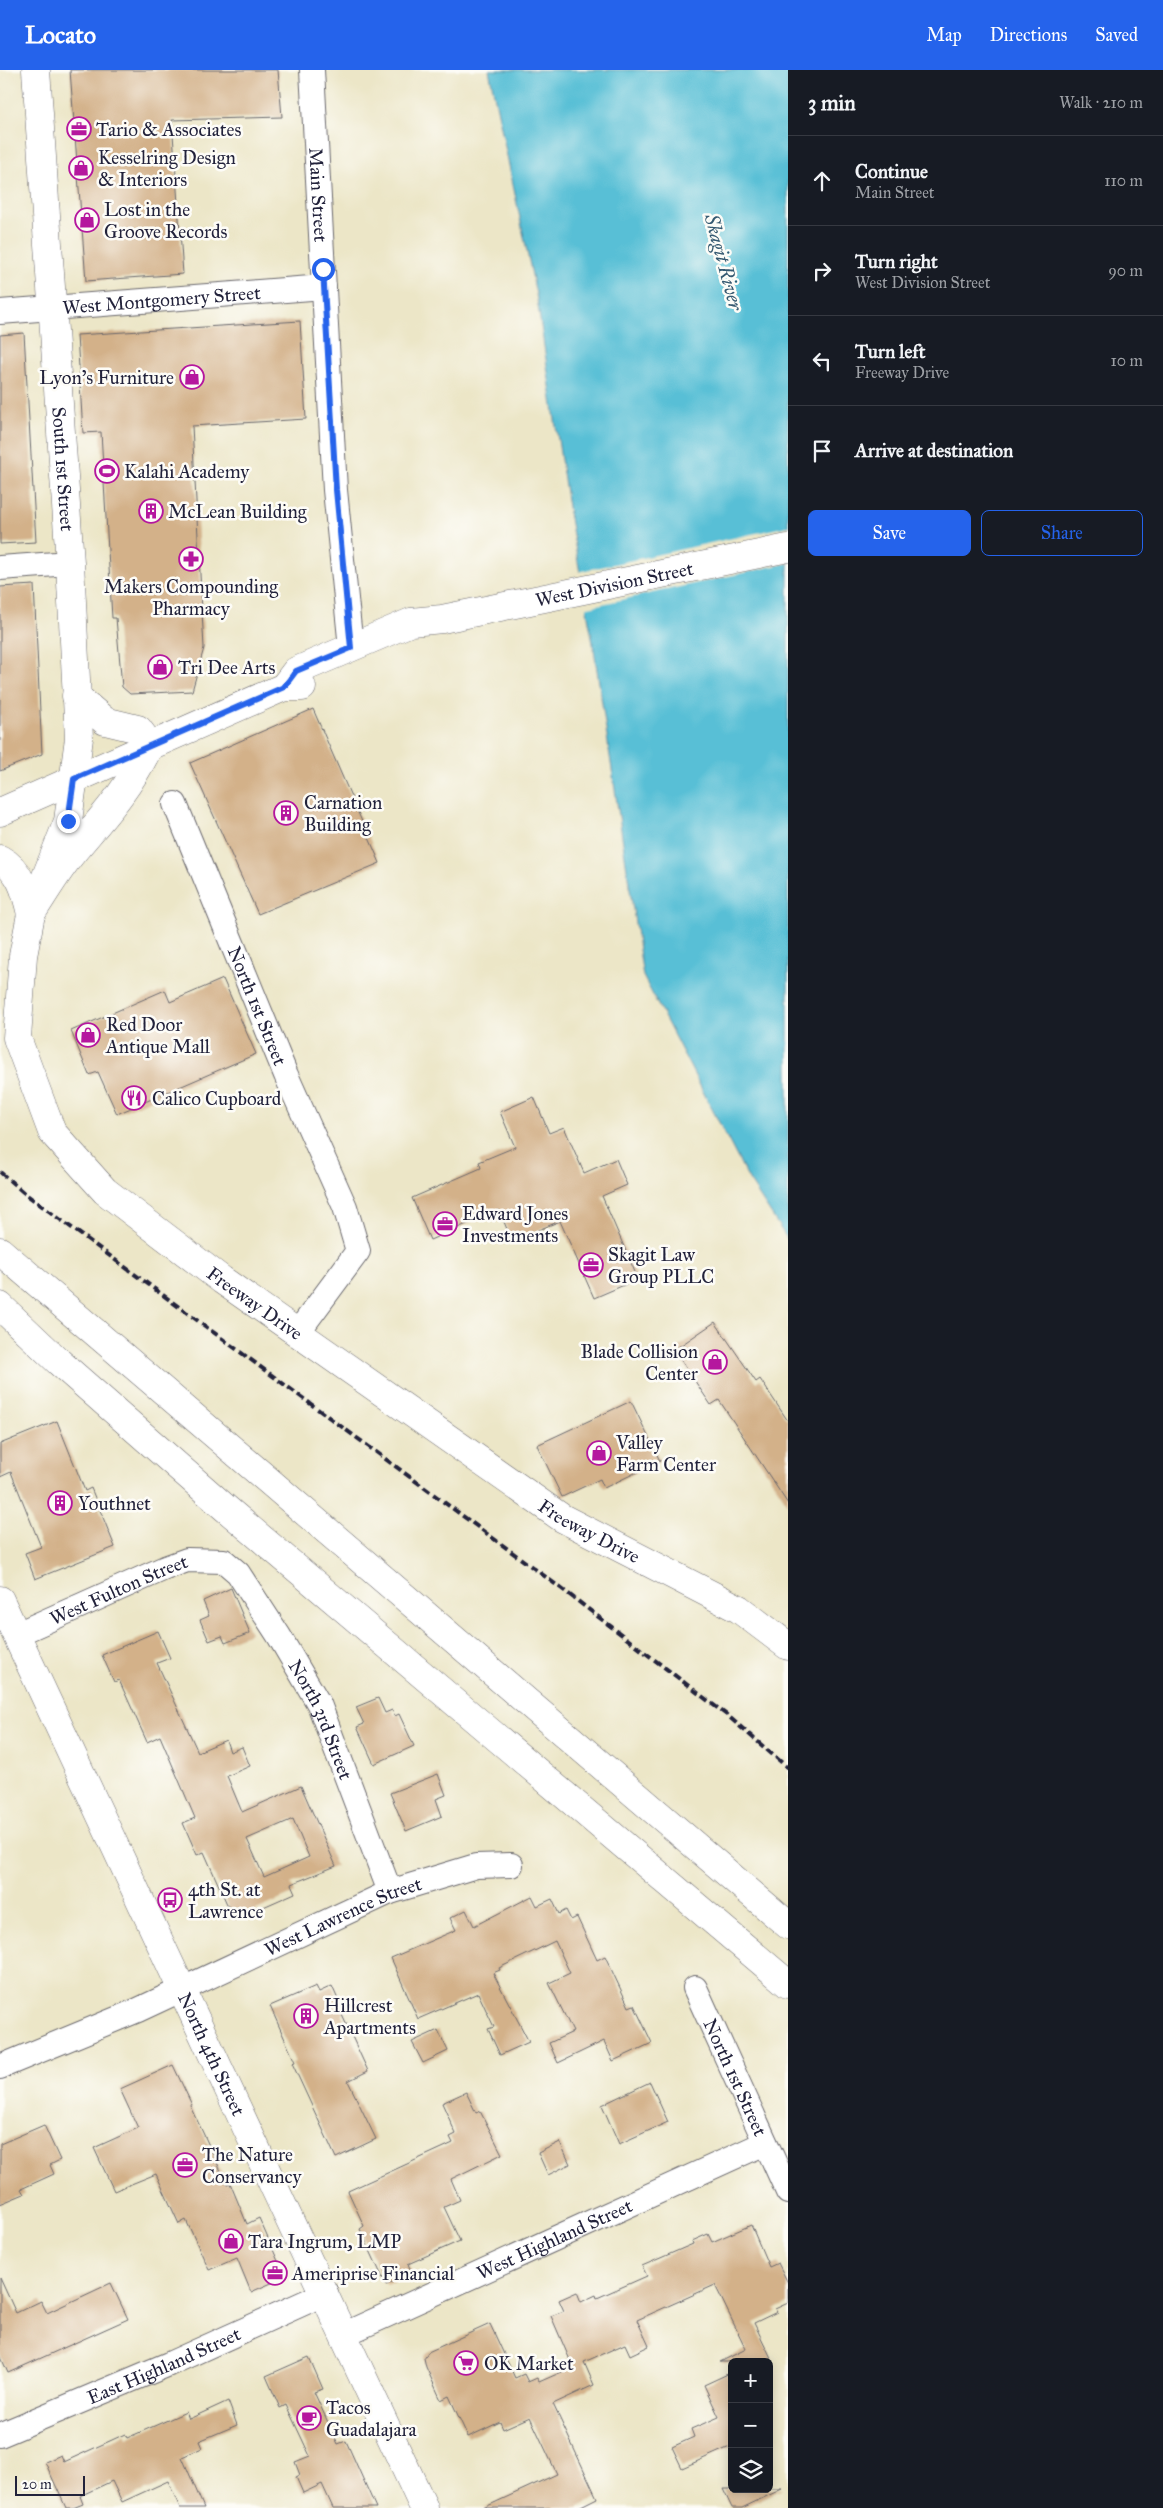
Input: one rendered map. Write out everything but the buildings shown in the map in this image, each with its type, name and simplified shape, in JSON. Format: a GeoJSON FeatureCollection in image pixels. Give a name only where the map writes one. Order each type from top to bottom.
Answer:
{"type":"FeatureCollection","features":[{"type":"Feature","properties":{"kind":"main road","name":"South 1st Street"},"geometry":{"type":"LineString","coordinates":[[36,70],[70,562],[78,738],[74,779]]}},
{"type":"Feature","properties":{"kind":"main road","name":"West Division Street"},"geometry":{"type":"LineString","coordinates":[[284,687],[296,671],[411,622],[452,617],[788,548]]}},
{"type":"Feature","properties":{"kind":"main road","name":"West Division Street"},"geometry":{"type":"LineString","coordinates":[[0,812],[284,687],[303,686],[416,636],[452,617]]}},
{"type":"Feature","properties":{"kind":"main road"},"geometry":{"type":"LineString","coordinates":[[31,914],[73,852],[116,803],[135,775],[150,745],[138,729],[105,720],[76,696]]}},
{"type":"Feature","properties":{"kind":"main road","name":"Freeway Drive"},"geometry":{"type":"LineString","coordinates":[[74,779],[68,821],[31,914],[23,956],[17,1038],[52,1132],[105,1191],[222,1280],[562,1518],[739,1609],[788,1646]]}},
{"type":"Feature","properties":{"kind":"main road"},"geometry":{"type":"LineString","coordinates":[[0,859],[13,866],[24,888],[31,914]]}},
{"type":"Feature","properties":{"kind":"main road"},"geometry":{"type":"LineString","coordinates":[[0,1251],[788,1925]]}},
{"type":"Feature","properties":{"kind":"main road"},"geometry":{"type":"LineString","coordinates":[[0,1306],[59,1362],[223,1506],[788,1984]]}},
{"type":"Feature","properties":{"kind":"main road","name":"North 4th Street"},"geometry":{"type":"LineString","coordinates":[[0,1600],[8,1638],[182,1989],[326,2293],[424,2508]]}},
{"type":"Feature","properties":{"kind":"street","name":"Main Street"},"geometry":{"type":"LineString","coordinates":[[312,70],[336,490],[351,648]]}},
{"type":"Feature","properties":{"kind":"street","name":"West Montgomery Street"},"geometry":{"type":"LineString","coordinates":[[0,312],[324,287]]}},
{"type":"Feature","properties":{"kind":"street"},"geometry":{"type":"LineString","coordinates":[[0,568],[70,562]]}},
{"type":"Feature","properties":{"kind":"street","name":"North 1st Street"},"geometry":{"type":"LineString","coordinates":[[175,804],[289,1083],[345,1208],[358,1251],[298,1332]]}},
{"type":"Feature","properties":{"kind":"street","name":"West Fulton Street"},"geometry":{"type":"LineString","coordinates":[[8,1638],[187,1560],[224,1562]]}},
{"type":"Feature","properties":{"kind":"street","name":"North 3rd Street"},"geometry":{"type":"LineString","coordinates":[[224,1562],[238,1573],[279,1636],[319,1704],[390,1892]]}},
{"type":"Feature","properties":{"kind":"street","name":"West Lawrence Street"},"geometry":{"type":"LineString","coordinates":[[0,2067],[182,1989],[390,1892],[476,1866],[511,1865]]}},
{"type":"Feature","properties":{"kind":"street","name":"North 1st Street"},"geometry":{"type":"LineString","coordinates":[[695,1988],[788,2192]]}},
{"type":"Feature","properties":{"kind":"street","name":"West Highland Street"},"geometry":{"type":"LineString","coordinates":[[345,2334],[764,2142]]}},
{"type":"Feature","properties":{"kind":"street","name":"East Highland Street"},"geometry":{"type":"LineString","coordinates":[[0,2435],[169,2364],[326,2293]]}},
{"type":"Feature","properties":{"kind":"water","name":"Skagit River"},"geometry":{"type":"Polygon","coordinates":[[[489,70],[788,70],[788,1240],[749,1180],[643,976],[593,643],[569,513],[537,299],[489,70]]]}},
{"type":"Feature","properties":{"kind":"pier"},"geometry":{"type":"Polygon","coordinates":[[[788,526],[788,563],[584,608],[578,572],[788,526]]]}},
{"type":"Feature","properties":{"kind":"railway"},"geometry":{"type":"LineString","coordinates":[[0,1172],[23,1192],[562,1589],[728,1716],[788,1768]]}},
{"type":"Feature","properties":{"kind":"place","name":"Tario & Associates"},"geometry":{"type":"Point","coordinates":[79,129]}},
{"type":"Feature","properties":{"kind":"place","name":"Kesselring Design & Interiors"},"geometry":{"type":"Point","coordinates":[81,168]}},
{"type":"Feature","properties":{"kind":"place","name":"Lost in the Groove Records"},"geometry":{"type":"Point","coordinates":[87,220]}},
{"type":"Feature","properties":{"kind":"place","name":"Lyon's Furniture"},"geometry":{"type":"Point","coordinates":[192,377]}},
{"type":"Feature","properties":{"kind":"place","name":"Kalahi Academy"},"geometry":{"type":"Point","coordinates":[107,471]}},
{"type":"Feature","properties":{"kind":"place","name":"McLean Building"},"geometry":{"type":"Point","coordinates":[151,511]}},
{"type":"Feature","properties":{"kind":"place","name":"Makers Compounding Pharmacy"},"geometry":{"type":"Point","coordinates":[191,559]}},
{"type":"Feature","properties":{"kind":"place","name":"Tri Dee Arts"},"geometry":{"type":"Point","coordinates":[160,667]}},
{"type":"Feature","properties":{"kind":"place","name":"Carnation Building"},"geometry":{"type":"Point","coordinates":[286,813]}},
{"type":"Feature","properties":{"kind":"place","name":"Red Door Antique Mall"},"geometry":{"type":"Point","coordinates":[88,1035]}},
{"type":"Feature","properties":{"kind":"place","name":"Calico Cupboard"},"geometry":{"type":"Point","coordinates":[134,1098]}},
{"type":"Feature","properties":{"kind":"place","name":"Edward Jones Investments"},"geometry":{"type":"Point","coordinates":[445,1224]}},
{"type":"Feature","properties":{"kind":"place","name":"Skagit Law Group PLLC"},"geometry":{"type":"Point","coordinates":[591,1265]}},
{"type":"Feature","properties":{"kind":"place","name":"Blade Collision Center"},"geometry":{"type":"Point","coordinates":[715,1362]}},
{"type":"Feature","properties":{"kind":"place","name":"Valley Farm Center"},"geometry":{"type":"Point","coordinates":[599,1453]}},
{"type":"Feature","properties":{"kind":"place","name":"Youthnet"},"geometry":{"type":"Point","coordinates":[60,1503]}},
{"type":"Feature","properties":{"kind":"place","name":"4th St. at Lawrence"},"geometry":{"type":"Point","coordinates":[170,1900]}},
{"type":"Feature","properties":{"kind":"place","name":"Hillcrest Apartments"},"geometry":{"type":"Point","coordinates":[306,2016]}},
{"type":"Feature","properties":{"kind":"place","name":"The Nature Conservancy"},"geometry":{"type":"Point","coordinates":[185,2165]}},
{"type":"Feature","properties":{"kind":"place","name":"Tara Ingrum, LMP"},"geometry":{"type":"Point","coordinates":[231,2241]}},
{"type":"Feature","properties":{"kind":"place","name":"Ameriprise Financial"},"geometry":{"type":"Point","coordinates":[275,2273]}},
{"type":"Feature","properties":{"kind":"place","name":"OK Market"},"geometry":{"type":"Point","coordinates":[466,2363]}},
{"type":"Feature","properties":{"kind":"place","name":"Tacos Guadalajara"},"geometry":{"type":"Point","coordinates":[309,2418]}},
{"type":"Feature","properties":{"kind":"route"},"geometry":{"type":"LineString","coordinates":[[68,821],[74,779],[284,687],[296,671],[351,648],[336,490],[323,269]]}}]}
